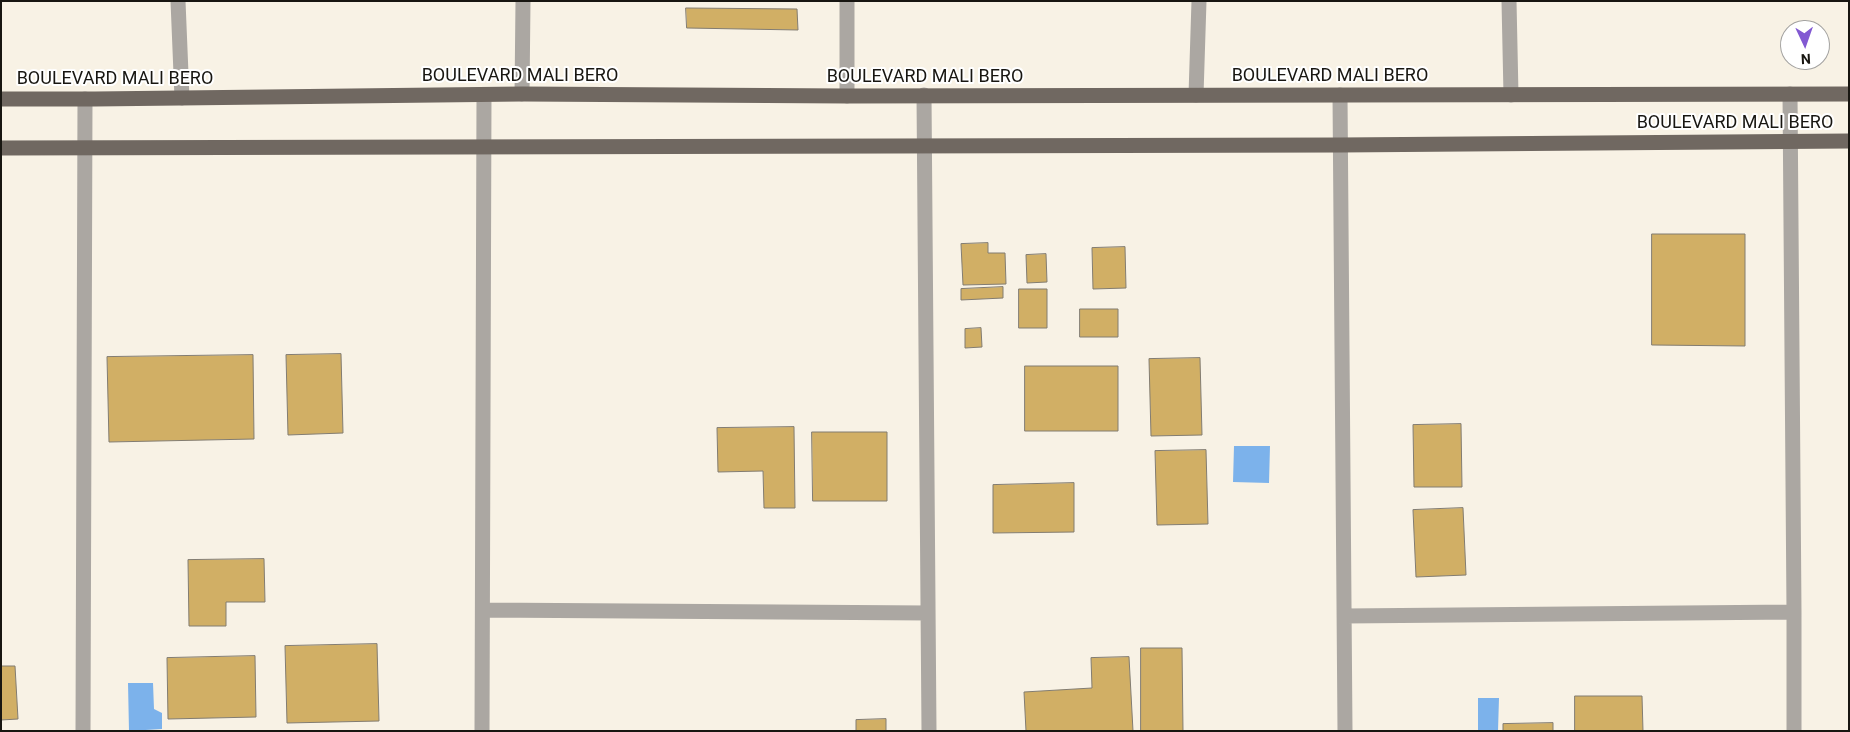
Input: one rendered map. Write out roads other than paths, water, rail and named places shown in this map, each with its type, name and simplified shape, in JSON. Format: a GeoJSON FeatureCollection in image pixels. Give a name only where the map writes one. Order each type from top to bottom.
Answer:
{"type":"FeatureCollection","features":[{"type":"Feature","properties":{"kind":"main road","name":"BOULEVARD MALI BERO"},"geometry":{"type":"LineString","coordinates":[[1,99],[84,100],[522,94],[847,96],[1849,94]]}},
{"type":"Feature","properties":{"kind":"main road","name":"BOULEVARD MALI BERO"},"geometry":{"type":"LineString","coordinates":[[1,148],[1340,145],[1849,141]]}},
{"type":"Feature","properties":{"kind":"street"},"geometry":{"type":"LineString","coordinates":[[178,1],[182,98]]}},
{"type":"Feature","properties":{"kind":"street"},"geometry":{"type":"LineString","coordinates":[[522,94],[523,1]]}},
{"type":"Feature","properties":{"kind":"street"},"geometry":{"type":"LineString","coordinates":[[847,1],[847,96]]}},
{"type":"Feature","properties":{"kind":"street"},"geometry":{"type":"LineString","coordinates":[[1196,95],[1199,1]]}},
{"type":"Feature","properties":{"kind":"street"},"geometry":{"type":"LineString","coordinates":[[1509,1],[1511,95]]}},
{"type":"Feature","properties":{"kind":"street"},"geometry":{"type":"LineString","coordinates":[[1790,94],[1794,731]]}},
{"type":"Feature","properties":{"kind":"street"},"geometry":{"type":"LineString","coordinates":[[482,731],[484,95]]}},
{"type":"Feature","properties":{"kind":"street"},"geometry":{"type":"LineString","coordinates":[[924,95],[928,731]]}},
{"type":"Feature","properties":{"kind":"street"},"geometry":{"type":"LineString","coordinates":[[1340,95],[1346,731]]}},
{"type":"Feature","properties":{"kind":"street"},"geometry":{"type":"LineString","coordinates":[[83,731],[84,100]]}},
{"type":"Feature","properties":{"kind":"street"},"geometry":{"type":"LineString","coordinates":[[483,610],[928,613]]}},
{"type":"Feature","properties":{"kind":"street"},"geometry":{"type":"LineString","coordinates":[[1345,616],[1794,612]]}},
{"type":"Feature","properties":{"kind":"water"},"geometry":{"type":"Polygon","coordinates":[[[1234,446],[1270,446],[1269,483],[1233,482],[1234,446]]]}},
{"type":"Feature","properties":{"kind":"water"},"geometry":{"type":"Polygon","coordinates":[[[128,683],[153,683],[154,709],[162,713],[162,729],[129,731],[128,683]]]}},
{"type":"Feature","properties":{"kind":"water"},"geometry":{"type":"Polygon","coordinates":[[[1478,698],[1499,698],[1498,731],[1478,731],[1478,698]]]}}]}
